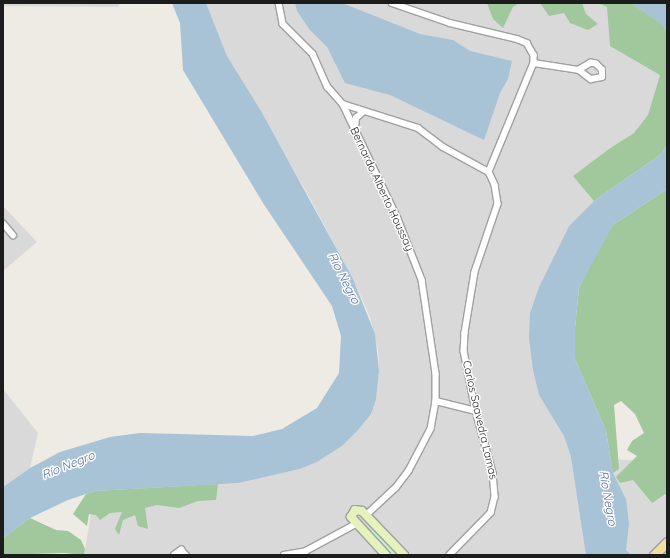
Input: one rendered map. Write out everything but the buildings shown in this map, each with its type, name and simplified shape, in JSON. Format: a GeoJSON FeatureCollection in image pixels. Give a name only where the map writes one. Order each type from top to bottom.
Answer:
{"type":"FeatureCollection","features":[{"type":"Feature","properties":{"kind":"main road"},"geometry":{"type":"LineString","coordinates":[[655,554],[667,542]]}},
{"type":"Feature","properties":{"kind":"street","name":"Bernardo Alberto Houssay"},"geometry":{"type":"LineString","coordinates":[[279,3],[283,24],[313,54],[328,87],[343,104],[398,219],[422,280],[436,374],[436,401],[431,429],[423,448],[396,488],[366,516]]}},
{"type":"Feature","properties":{"kind":"street"},"geometry":{"type":"LineString","coordinates":[[343,104],[363,112],[393,118],[418,128],[444,147],[489,172],[534,63],[534,55],[526,43],[450,23],[392,3]]}},
{"type":"Feature","properties":{"kind":"street"},"geometry":{"type":"LineString","coordinates":[[534,63],[579,70]]}},
{"type":"Feature","properties":{"kind":"street"},"geometry":{"type":"LineString","coordinates":[[355,128],[356,118],[363,112]]}},
{"type":"Feature","properties":{"kind":"street","name":"Carlos Saavedra Lamas"},"geometry":{"type":"LineString","coordinates":[[450,555],[491,513],[495,497],[493,474],[476,411],[464,351],[475,272],[498,204],[495,184],[489,172]]}},
{"type":"Feature","properties":{"kind":"street"},"geometry":{"type":"LineString","coordinates":[[3,223],[13,235]]}},
{"type":"Feature","properties":{"kind":"street"},"geometry":{"type":"LineString","coordinates":[[436,401],[476,411]]}},
{"type":"Feature","properties":{"kind":"street"},"geometry":{"type":"LineString","coordinates":[[386,555],[351,517],[355,510],[362,511],[404,555]]}},
{"type":"Feature","properties":{"kind":"street"},"geometry":{"type":"LineString","coordinates":[[284,555],[306,551],[356,524]]}},
{"type":"Feature","properties":{"kind":"street"},"geometry":{"type":"LineString","coordinates":[[174,555],[181,550],[186,555]]}},
{"type":"Feature","properties":{"kind":"shaded area"},"geometry":{"type":"Polygon","coordinates":[[[3,3],[120,3],[118,7],[3,6],[3,3]]]}},
{"type":"Feature","properties":{"kind":"shaded area"},"geometry":{"type":"Polygon","coordinates":[[[206,3],[631,3],[667,32],[667,145],[594,201],[569,226],[539,287],[530,313],[539,394],[564,436],[571,457],[667,462],[667,555],[84,555],[95,491],[239,483],[300,469],[317,462],[342,446],[371,414],[376,400],[379,371],[378,350],[370,317],[360,294],[311,200],[227,56],[206,3]]]}},
{"type":"Feature","properties":{"kind":"shaded area"},"geometry":{"type":"Polygon","coordinates":[[[3,206],[37,242],[3,271],[3,206]]]}},
{"type":"Feature","properties":{"kind":"shaded area"},"geometry":{"type":"Polygon","coordinates":[[[3,389],[38,433],[30,468],[3,487],[3,389]]]}},
{"type":"Feature","properties":{"kind":"green space"},"geometry":{"type":"Polygon","coordinates":[[[487,3],[519,3],[513,7],[503,28],[493,19],[487,3]]]}},
{"type":"Feature","properties":{"kind":"green space"},"geometry":{"type":"Polygon","coordinates":[[[540,3],[582,3],[586,14],[598,24],[588,30],[570,23],[564,13],[549,16],[540,3]]]}},
{"type":"Feature","properties":{"kind":"green space"},"geometry":{"type":"Polygon","coordinates":[[[598,3],[631,3],[662,24],[667,32],[667,145],[661,154],[594,201],[573,176],[609,149],[634,133],[648,115],[660,75],[610,46],[607,7],[598,3]]]}},
{"type":"Feature","properties":{"kind":"green space"},"geometry":{"type":"Polygon","coordinates":[[[667,189],[667,493],[652,503],[633,480],[620,483],[616,477],[637,456],[627,450],[632,441],[644,433],[635,414],[621,401],[614,405],[619,469],[613,473],[606,431],[575,359],[575,328],[579,288],[605,237],[613,225],[667,189]]]}},
{"type":"Feature","properties":{"kind":"green space"},"geometry":{"type":"Polygon","coordinates":[[[218,484],[216,500],[198,501],[179,508],[157,505],[145,508],[148,529],[138,526],[135,515],[123,520],[119,535],[115,529],[122,512],[110,513],[100,520],[96,515],[89,514],[87,526],[73,514],[86,494],[95,491],[218,484]]]}},
{"type":"Feature","properties":{"kind":"green space"},"geometry":{"type":"Polygon","coordinates":[[[30,518],[56,530],[68,531],[81,540],[85,549],[84,555],[64,553],[3,555],[3,538],[30,518]]]}},
{"type":"Feature","properties":{"kind":"green space"},"geometry":{"type":"Polygon","coordinates":[[[374,528],[399,555],[391,555],[370,532],[374,528]]]}},
{"type":"Feature","properties":{"kind":"water","name":"Río Negro"},"geometry":{"type":"Polygon","coordinates":[[[172,3],[206,3],[227,56],[261,111],[353,279],[375,334],[379,371],[376,400],[371,414],[342,446],[317,462],[300,469],[239,483],[95,491],[68,500],[30,518],[3,538],[3,487],[30,468],[60,452],[110,437],[140,433],[253,436],[282,429],[317,408],[339,373],[341,336],[332,306],[263,203],[183,70],[180,23],[172,3]]]}},
{"type":"Feature","properties":{"kind":"water"},"geometry":{"type":"Polygon","coordinates":[[[295,3],[342,3],[420,34],[453,40],[470,51],[512,61],[508,79],[500,93],[484,140],[390,95],[345,83],[327,47],[310,30],[297,11],[295,3]]]}},
{"type":"Feature","properties":{"kind":"water"},"geometry":{"type":"Polygon","coordinates":[[[631,3],[667,3],[667,32],[661,24],[631,3]]]}},
{"type":"Feature","properties":{"kind":"water","name":"Río Negro"},"geometry":{"type":"Polygon","coordinates":[[[667,145],[667,189],[613,225],[579,288],[575,328],[575,359],[606,431],[613,473],[626,499],[629,524],[626,550],[631,555],[586,555],[571,457],[564,436],[539,395],[533,370],[529,338],[530,313],[539,287],[569,226],[594,201],[661,154],[667,145]]]}}]}
